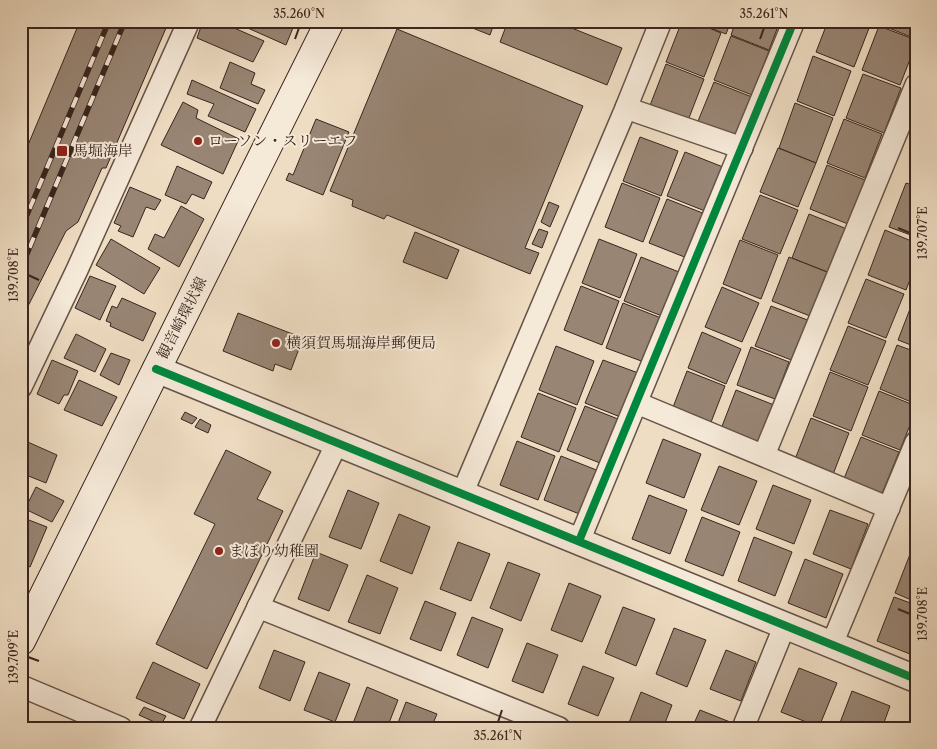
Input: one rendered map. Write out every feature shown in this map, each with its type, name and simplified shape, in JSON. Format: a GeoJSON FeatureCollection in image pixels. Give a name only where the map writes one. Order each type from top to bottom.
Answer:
{"type":"FeatureCollection","features":[{"type":"Feature","properties":{"kind":"main road","name":"観音崎環状線"},"geometry":{"type":"LineString","coordinates":[[21,641],[330,21]]}},
{"type":"Feature","properties":{"kind":"street"},"geometry":{"type":"LineString","coordinates":[[21,387],[77,270],[189,21]]}},
{"type":"Feature","properties":{"kind":"street"},"geometry":{"type":"LineString","coordinates":[[462,494],[661,21]]}},
{"type":"Feature","properties":{"kind":"street"},"geometry":{"type":"LineString","coordinates":[[580,541],[794,21]]}},
{"type":"Feature","properties":{"kind":"street"},"geometry":{"type":"LineString","coordinates":[[764,455],[916,85]]}},
{"type":"Feature","properties":{"kind":"street"},"geometry":{"type":"LineString","coordinates":[[626,108],[742,148]]}},
{"type":"Feature","properties":{"kind":"street"},"geometry":{"type":"LineString","coordinates":[[156,369],[916,679]]}},
{"type":"Feature","properties":{"kind":"street"},"geometry":{"type":"LineString","coordinates":[[637,402],[889,508]]}},
{"type":"Feature","properties":{"kind":"street"},"geometry":{"type":"LineString","coordinates":[[832,644],[916,442]]}},
{"type":"Feature","properties":{"kind":"street"},"geometry":{"type":"LineString","coordinates":[[200,728],[337,443]]}},
{"type":"Feature","properties":{"kind":"street"},"geometry":{"type":"LineString","coordinates":[[258,607],[559,728]]}},
{"type":"Feature","properties":{"kind":"street"},"geometry":{"type":"LineString","coordinates":[[744,728],[785,625]]}},
{"type":"Feature","properties":{"kind":"street"},"geometry":{"type":"LineString","coordinates":[[21,686],[121,728]]}},
{"type":"Feature","properties":{"kind":"building"},"geometry":{"type":"Polygon","coordinates":[[[80,21],[169,21],[106,168],[102,168],[78,222],[66,231],[21,320],[21,156],[23,157],[80,21]]]}},
{"type":"Feature","properties":{"kind":"building"},"geometry":{"type":"Polygon","coordinates":[[[203,21],[218,21],[264,41],[253,62],[197,38],[203,21]]]}},
{"type":"Feature","properties":{"kind":"building"},"geometry":{"type":"Polygon","coordinates":[[[232,21],[300,21],[299,24],[295,23],[286,45],[232,21]]]}},
{"type":"Feature","properties":{"kind":"building"},"geometry":{"type":"Polygon","coordinates":[[[455,21],[495,21],[490,35],[455,21]]]}},
{"type":"Feature","properties":{"kind":"building"},"geometry":{"type":"Polygon","coordinates":[[[508,21],[554,21],[622,48],[607,85],[500,42],[508,21]]]}},
{"type":"Feature","properties":{"kind":"building"},"geometry":{"type":"Polygon","coordinates":[[[682,21],[692,21],[721,33],[704,77],[666,62],[682,21]]]}},
{"type":"Feature","properties":{"kind":"building"},"geometry":{"type":"Polygon","coordinates":[[[693,21],[731,21],[726,34],[693,21]]]}},
{"type":"Feature","properties":{"kind":"building"},"geometry":{"type":"Polygon","coordinates":[[[736,21],[780,21],[769,50],[731,35],[736,21]]]}},
{"type":"Feature","properties":{"kind":"building"},"geometry":{"type":"Polygon","coordinates":[[[828,21],[867,21],[871,23],[854,67],[816,52],[828,21]]]}},
{"type":"Feature","properties":{"kind":"building"},"geometry":{"type":"Polygon","coordinates":[[[880,21],[916,21],[916,39],[879,24],[880,21]]]}},
{"type":"Feature","properties":{"kind":"building"},"geometry":{"type":"Polygon","coordinates":[[[879,26],[916,40],[900,85],[862,70],[879,26]]]}},
{"type":"Feature","properties":{"kind":"building"},"geometry":{"type":"Polygon","coordinates":[[[397,29],[583,106],[525,248],[539,253],[530,274],[387,215],[384,219],[352,206],[353,200],[330,191],[397,29]]]}},
{"type":"Feature","properties":{"kind":"building"},"geometry":{"type":"Polygon","coordinates":[[[731,36],[769,51],[752,95],[714,80],[731,36]]]}},
{"type":"Feature","properties":{"kind":"building"},"geometry":{"type":"Polygon","coordinates":[[[813,56],[851,71],[834,116],[797,101],[813,56]]]}},
{"type":"Feature","properties":{"kind":"building"},"geometry":{"type":"Polygon","coordinates":[[[230,62],[255,73],[251,84],[265,90],[258,104],[220,88],[230,62]]]}},
{"type":"Feature","properties":{"kind":"building"},"geometry":{"type":"Polygon","coordinates":[[[666,64],[704,79],[687,123],[649,108],[666,64]]]}},
{"type":"Feature","properties":{"kind":"building"},"geometry":{"type":"Polygon","coordinates":[[[863,74],[901,88],[884,133],[846,118],[863,74]]]}},
{"type":"Feature","properties":{"kind":"building"},"geometry":{"type":"Polygon","coordinates":[[[192,80],[256,109],[245,132],[208,116],[214,104],[187,94],[192,80]]]}},
{"type":"Feature","properties":{"kind":"building"},"geometry":{"type":"Polygon","coordinates":[[[714,82],[752,97],[734,141],[696,126],[714,82]]]}},
{"type":"Feature","properties":{"kind":"building"},"geometry":{"type":"Polygon","coordinates":[[[183,102],[198,110],[196,118],[239,139],[223,174],[161,145],[183,102]]]}},
{"type":"Feature","properties":{"kind":"building"},"geometry":{"type":"Polygon","coordinates":[[[795,103],[833,118],[816,163],[779,148],[795,103]]]}},
{"type":"Feature","properties":{"kind":"building"},"geometry":{"type":"Polygon","coordinates":[[[316,119],[349,132],[323,195],[286,180],[289,173],[293,175],[316,119]]]}},
{"type":"Feature","properties":{"kind":"building"},"geometry":{"type":"Polygon","coordinates":[[[844,119],[882,134],[865,178],[827,163],[844,119]]]}},
{"type":"Feature","properties":{"kind":"building"},"geometry":{"type":"Polygon","coordinates":[[[640,137],[678,151],[661,196],[623,181],[640,137]]]}},
{"type":"Feature","properties":{"kind":"building"},"geometry":{"type":"Polygon","coordinates":[[[778,148],[816,163],[798,207],[760,192],[778,148]]]}},
{"type":"Feature","properties":{"kind":"building"},"geometry":{"type":"Polygon","coordinates":[[[685,152],[723,167],[705,211],[667,196],[685,152]]]}},
{"type":"Feature","properties":{"kind":"building"},"geometry":{"type":"Polygon","coordinates":[[[827,165],[865,180],[848,224],[810,209],[827,165]]]}},
{"type":"Feature","properties":{"kind":"building"},"geometry":{"type":"Polygon","coordinates":[[[177,166],[212,182],[204,199],[192,194],[186,204],[165,195],[177,166]]]}},
{"type":"Feature","properties":{"kind":"building"},"geometry":{"type":"Polygon","coordinates":[[[622,183],[660,198],[643,242],[605,227],[622,183]]]}},
{"type":"Feature","properties":{"kind":"building"},"geometry":{"type":"Polygon","coordinates":[[[906,183],[916,186],[916,237],[889,227],[906,183]]]}},
{"type":"Feature","properties":{"kind":"building"},"geometry":{"type":"Polygon","coordinates":[[[130,187],[161,200],[155,210],[146,207],[133,237],[118,231],[121,226],[114,223],[130,187]]]}},
{"type":"Feature","properties":{"kind":"building"},"geometry":{"type":"Polygon","coordinates":[[[760,195],[798,210],[780,254],[742,239],[760,195]]]}},
{"type":"Feature","properties":{"kind":"building"},"geometry":{"type":"Polygon","coordinates":[[[667,199],[705,214],[687,258],[649,243],[667,199]]]}},
{"type":"Feature","properties":{"kind":"building"},"geometry":{"type":"Polygon","coordinates":[[[549,202],[559,206],[550,227],[541,222],[549,202]]]}},
{"type":"Feature","properties":{"kind":"building"},"geometry":{"type":"Polygon","coordinates":[[[181,206],[204,219],[179,267],[148,249],[155,234],[164,238],[181,206]]]}},
{"type":"Feature","properties":{"kind":"building"},"geometry":{"type":"Polygon","coordinates":[[[809,214],[847,229],[830,273],[792,258],[809,214]]]}},
{"type":"Feature","properties":{"kind":"building"},"geometry":{"type":"Polygon","coordinates":[[[539,229],[548,232],[542,248],[532,244],[539,229]]]}},
{"type":"Feature","properties":{"kind":"building"},"geometry":{"type":"Polygon","coordinates":[[[885,230],[916,243],[916,264],[906,290],[868,275],[885,230]]]}},
{"type":"Feature","properties":{"kind":"building"},"geometry":{"type":"Polygon","coordinates":[[[415,232],[459,250],[447,279],[403,262],[415,232]]]}},
{"type":"Feature","properties":{"kind":"building"},"geometry":{"type":"Polygon","coordinates":[[[111,239],[160,268],[144,294],[96,265],[111,239]]]}},
{"type":"Feature","properties":{"kind":"building"},"geometry":{"type":"Polygon","coordinates":[[[599,239],[637,254],[620,298],[582,283],[599,239]]]}},
{"type":"Feature","properties":{"kind":"building"},"geometry":{"type":"Polygon","coordinates":[[[740,240],[778,255],[761,299],[723,284],[740,240]]]}},
{"type":"Feature","properties":{"kind":"building"},"geometry":{"type":"Polygon","coordinates":[[[641,257],[679,272],[662,316],[624,301],[641,257]]]}},
{"type":"Feature","properties":{"kind":"building"},"geometry":{"type":"Polygon","coordinates":[[[789,257],[827,272],[810,316],[772,301],[789,257]]]}},
{"type":"Feature","properties":{"kind":"building"},"geometry":{"type":"Polygon","coordinates":[[[90,276],[116,286],[100,320],[75,308],[90,276]]]}},
{"type":"Feature","properties":{"kind":"building"},"geometry":{"type":"Polygon","coordinates":[[[866,279],[904,294],[886,338],[848,323],[866,279]]]}},
{"type":"Feature","properties":{"kind":"building"},"geometry":{"type":"Polygon","coordinates":[[[581,286],[619,301],[602,345],[564,330],[581,286]]]}},
{"type":"Feature","properties":{"kind":"building"},"geometry":{"type":"Polygon","coordinates":[[[722,287],[759,303],[742,342],[705,327],[722,287]]]}},
{"type":"Feature","properties":{"kind":"building"},"geometry":{"type":"Polygon","coordinates":[[[916,296],[916,347],[898,340],[916,296]]]}},
{"type":"Feature","properties":{"kind":"building"},"geometry":{"type":"Polygon","coordinates":[[[122,298],[156,313],[143,341],[110,326],[111,323],[106,321],[112,306],[117,308],[122,298]]]}},
{"type":"Feature","properties":{"kind":"building"},"geometry":{"type":"Polygon","coordinates":[[[623,303],[661,318],[644,362],[606,348],[623,303]]]}},
{"type":"Feature","properties":{"kind":"building"},"geometry":{"type":"Polygon","coordinates":[[[771,306],[810,321],[794,361],[755,346],[771,306]]]}},
{"type":"Feature","properties":{"kind":"building"},"geometry":{"type":"Polygon","coordinates":[[[238,313],[303,338],[291,370],[275,364],[273,371],[223,351],[238,313]]]}},
{"type":"Feature","properties":{"kind":"building"},"geometry":{"type":"Polygon","coordinates":[[[848,326],[886,341],[868,385],[830,370],[848,326]]]}},
{"type":"Feature","properties":{"kind":"building"},"geometry":{"type":"Polygon","coordinates":[[[702,332],[741,349],[726,384],[688,368],[702,332]]]}},
{"type":"Feature","properties":{"kind":"building"},"geometry":{"type":"Polygon","coordinates":[[[76,334],[106,349],[95,372],[64,358],[76,334]]]}},
{"type":"Feature","properties":{"kind":"building"},"geometry":{"type":"Polygon","coordinates":[[[897,345],[916,352],[916,404],[880,389],[897,345]]]}},
{"type":"Feature","properties":{"kind":"building"},"geometry":{"type":"Polygon","coordinates":[[[556,346],[594,361],[577,405],[539,390],[556,346]]]}},
{"type":"Feature","properties":{"kind":"building"},"geometry":{"type":"Polygon","coordinates":[[[751,347],[789,362],[775,399],[737,385],[751,347]]]}},
{"type":"Feature","properties":{"kind":"building"},"geometry":{"type":"Polygon","coordinates":[[[111,353],[130,360],[119,385],[100,375],[111,353]]]}},
{"type":"Feature","properties":{"kind":"building"},"geometry":{"type":"Polygon","coordinates":[[[52,360],[78,371],[68,395],[64,395],[59,404],[37,394],[52,360]]]}},
{"type":"Feature","properties":{"kind":"building"},"geometry":{"type":"Polygon","coordinates":[[[603,360],[641,374],[623,418],[585,403],[603,360]]]}},
{"type":"Feature","properties":{"kind":"building"},"geometry":{"type":"Polygon","coordinates":[[[687,371],[725,386],[708,430],[670,415],[687,371]]]}},
{"type":"Feature","properties":{"kind":"building"},"geometry":{"type":"Polygon","coordinates":[[[830,372],[868,387],[851,431],[813,416],[830,372]]]}},
{"type":"Feature","properties":{"kind":"building"},"geometry":{"type":"Polygon","coordinates":[[[79,380],[117,397],[102,426],[64,410],[79,380]]]}},
{"type":"Feature","properties":{"kind":"building"},"geometry":{"type":"Polygon","coordinates":[[[736,390],[774,405],[757,449],[719,434],[736,390]]]}},
{"type":"Feature","properties":{"kind":"building"},"geometry":{"type":"Polygon","coordinates":[[[879,391],[916,406],[900,450],[862,435],[879,391]]]}},
{"type":"Feature","properties":{"kind":"building"},"geometry":{"type":"Polygon","coordinates":[[[538,393],[576,408],[559,452],[521,437],[538,393]]]}},
{"type":"Feature","properties":{"kind":"building"},"geometry":{"type":"Polygon","coordinates":[[[585,406],[623,421],[605,465],[567,450],[585,406]]]}},
{"type":"Feature","properties":{"kind":"building"},"geometry":{"type":"Polygon","coordinates":[[[185,412],[197,418],[192,424],[181,419],[185,412]]]}},
{"type":"Feature","properties":{"kind":"building"},"geometry":{"type":"Polygon","coordinates":[[[811,418],[849,433],[832,477],[794,462],[811,418]]]}},
{"type":"Feature","properties":{"kind":"building"},"geometry":{"type":"Polygon","coordinates":[[[200,419],[211,425],[208,433],[195,427],[200,419]]]}},
{"type":"Feature","properties":{"kind":"building"},"geometry":{"type":"Polygon","coordinates":[[[861,437],[899,452],[881,496],[843,481],[861,437]]]}},
{"type":"Feature","properties":{"kind":"building"},"geometry":{"type":"Polygon","coordinates":[[[21,439],[57,455],[46,483],[21,473],[21,439]]]}},
{"type":"Feature","properties":{"kind":"building"},"geometry":{"type":"Polygon","coordinates":[[[663,439],[701,454],[684,498],[646,483],[663,439]]]}},
{"type":"Feature","properties":{"kind":"building"},"geometry":{"type":"Polygon","coordinates":[[[517,441],[555,456],[538,500],[500,485],[517,441]]]}},
{"type":"Feature","properties":{"kind":"building"},"geometry":{"type":"Polygon","coordinates":[[[226,450],[271,472],[257,499],[283,511],[207,669],[156,644],[215,524],[194,514],[226,450]]]}},
{"type":"Feature","properties":{"kind":"building"},"geometry":{"type":"Polygon","coordinates":[[[561,456],[599,471],[582,515],[544,500],[561,456]]]}},
{"type":"Feature","properties":{"kind":"building"},"geometry":{"type":"Polygon","coordinates":[[[719,466],[757,481],[739,525],[701,510],[719,466]]]}},
{"type":"Feature","properties":{"kind":"building"},"geometry":{"type":"Polygon","coordinates":[[[773,485],[811,500],[794,544],[756,529],[773,485]]]}},
{"type":"Feature","properties":{"kind":"building"},"geometry":{"type":"Polygon","coordinates":[[[36,487],[64,501],[52,522],[25,509],[36,487]]]}},
{"type":"Feature","properties":{"kind":"building"},"geometry":{"type":"Polygon","coordinates":[[[348,490],[379,503],[361,549],[329,537],[348,490]]]}},
{"type":"Feature","properties":{"kind":"building"},"geometry":{"type":"Polygon","coordinates":[[[649,495],[687,510],[670,554],[632,539],[649,495]]]}},
{"type":"Feature","properties":{"kind":"building"},"geometry":{"type":"Polygon","coordinates":[[[830,510],[868,524],[851,569],[813,554],[830,510]]]}},
{"type":"Feature","properties":{"kind":"building"},"geometry":{"type":"Polygon","coordinates":[[[399,514],[430,527],[412,574],[380,561],[399,514]]]}},
{"type":"Feature","properties":{"kind":"building"},"geometry":{"type":"Polygon","coordinates":[[[21,517],[47,527],[30,567],[21,563],[21,517]]]}},
{"type":"Feature","properties":{"kind":"building"},"geometry":{"type":"Polygon","coordinates":[[[702,517],[740,532],[723,576],[685,561],[702,517]]]}},
{"type":"Feature","properties":{"kind":"building"},"geometry":{"type":"Polygon","coordinates":[[[754,537],[792,552],[775,596],[738,581],[754,537]]]}},
{"type":"Feature","properties":{"kind":"building"},"geometry":{"type":"Polygon","coordinates":[[[458,542],[490,554],[471,601],[440,589],[458,542]]]}},
{"type":"Feature","properties":{"kind":"building"},"geometry":{"type":"Polygon","coordinates":[[[912,549],[916,551],[916,602],[895,593],[912,549]]]}},
{"type":"Feature","properties":{"kind":"building"},"geometry":{"type":"Polygon","coordinates":[[[316,552],[348,565],[329,611],[298,599],[316,552]]]}},
{"type":"Feature","properties":{"kind":"building"},"geometry":{"type":"Polygon","coordinates":[[[805,559],[843,574],[826,618],[788,603],[805,559]]]}},
{"type":"Feature","properties":{"kind":"building"},"geometry":{"type":"Polygon","coordinates":[[[508,562],[540,574],[521,621],[490,608],[508,562]]]}},
{"type":"Feature","properties":{"kind":"building"},"geometry":{"type":"Polygon","coordinates":[[[367,575],[398,588],[380,634],[348,622],[367,575]]]}},
{"type":"Feature","properties":{"kind":"building"},"geometry":{"type":"Polygon","coordinates":[[[569,583],[601,596],[582,642],[551,630],[569,583]]]}},
{"type":"Feature","properties":{"kind":"building"},"geometry":{"type":"Polygon","coordinates":[[[894,597],[916,605],[915,656],[877,641],[894,597]]]}},
{"type":"Feature","properties":{"kind":"building"},"geometry":{"type":"Polygon","coordinates":[[[425,601],[456,613],[441,651],[410,639],[425,601]]]}},
{"type":"Feature","properties":{"kind":"building"},"geometry":{"type":"Polygon","coordinates":[[[623,607],[655,619],[636,666],[605,653],[623,607]]]}},
{"type":"Feature","properties":{"kind":"building"},"geometry":{"type":"Polygon","coordinates":[[[472,617],[503,629],[488,668],[457,655],[472,617]]]}},
{"type":"Feature","properties":{"kind":"building"},"geometry":{"type":"Polygon","coordinates":[[[674,628],[706,640],[687,687],[656,674],[674,628]]]}},
{"type":"Feature","properties":{"kind":"building"},"geometry":{"type":"Polygon","coordinates":[[[527,643],[558,655],[543,693],[512,681],[527,643]]]}},
{"type":"Feature","properties":{"kind":"building"},"geometry":{"type":"Polygon","coordinates":[[[274,650],[305,662],[290,701],[259,688],[274,650]]]}},
{"type":"Feature","properties":{"kind":"building"},"geometry":{"type":"Polygon","coordinates":[[[726,650],[756,662],[741,701],[710,689],[726,650]]]}},
{"type":"Feature","properties":{"kind":"building"},"geometry":{"type":"Polygon","coordinates":[[[153,662],[200,684],[184,719],[136,698],[153,662]]]}},
{"type":"Feature","properties":{"kind":"building"},"geometry":{"type":"Polygon","coordinates":[[[583,666],[614,678],[598,716],[568,704],[583,666]]]}},
{"type":"Feature","properties":{"kind":"building"},"geometry":{"type":"Polygon","coordinates":[[[799,668],[837,683],[819,727],[781,712],[799,668]]]}},
{"type":"Feature","properties":{"kind":"building"},"geometry":{"type":"Polygon","coordinates":[[[319,672],[350,684],[335,722],[304,710],[319,672]]]}},
{"type":"Feature","properties":{"kind":"building"},"geometry":{"type":"Polygon","coordinates":[[[367,687],[398,700],[387,728],[356,728],[352,726],[367,687]]]}},
{"type":"Feature","properties":{"kind":"building"},"geometry":{"type":"Polygon","coordinates":[[[852,691],[890,706],[882,728],[838,728],[852,691]]]}},
{"type":"Feature","properties":{"kind":"building"},"geometry":{"type":"Polygon","coordinates":[[[641,692],[672,705],[663,728],[627,728],[641,692]]]}},
{"type":"Feature","properties":{"kind":"building"},"geometry":{"type":"Polygon","coordinates":[[[406,702],[437,714],[431,728],[396,728],[406,702]]]}},
{"type":"Feature","properties":{"kind":"building"},"geometry":{"type":"Polygon","coordinates":[[[144,707],[166,716],[161,725],[139,715],[144,707]]]}},
{"type":"Feature","properties":{"kind":"building"},"geometry":{"type":"Polygon","coordinates":[[[700,710],[730,722],[728,728],[692,728],[700,710]]]}},
{"type":"Feature","properties":{"kind":"railway"},"geometry":{"type":"LineString","coordinates":[[21,229],[109,21]]}},
{"type":"Feature","properties":{"kind":"railway"},"geometry":{"type":"LineString","coordinates":[[21,268],[125,21]]}},
{"type":"Feature","properties":{"kind":"cycle path"},"geometry":{"type":"LineString","coordinates":[[579,541],[794,21]]}},
{"type":"Feature","properties":{"kind":"cycle path"},"geometry":{"type":"LineString","coordinates":[[156,369],[916,679]]}},
{"type":"Feature","properties":{"kind":"place","name":"ローソン・スリーエフ"},"geometry":{"type":"Point","coordinates":[198,141]}},
{"type":"Feature","properties":{"kind":"place","name":"馬堀海岸"},"geometry":{"type":"Point","coordinates":[62,151]}},
{"type":"Feature","properties":{"kind":"place","name":"横須賀馬堀海岸郵便局"},"geometry":{"type":"Point","coordinates":[276,343]}},
{"type":"Feature","properties":{"kind":"place","name":"まぼり幼稚園"},"geometry":{"type":"Point","coordinates":[219,551]}}]}
